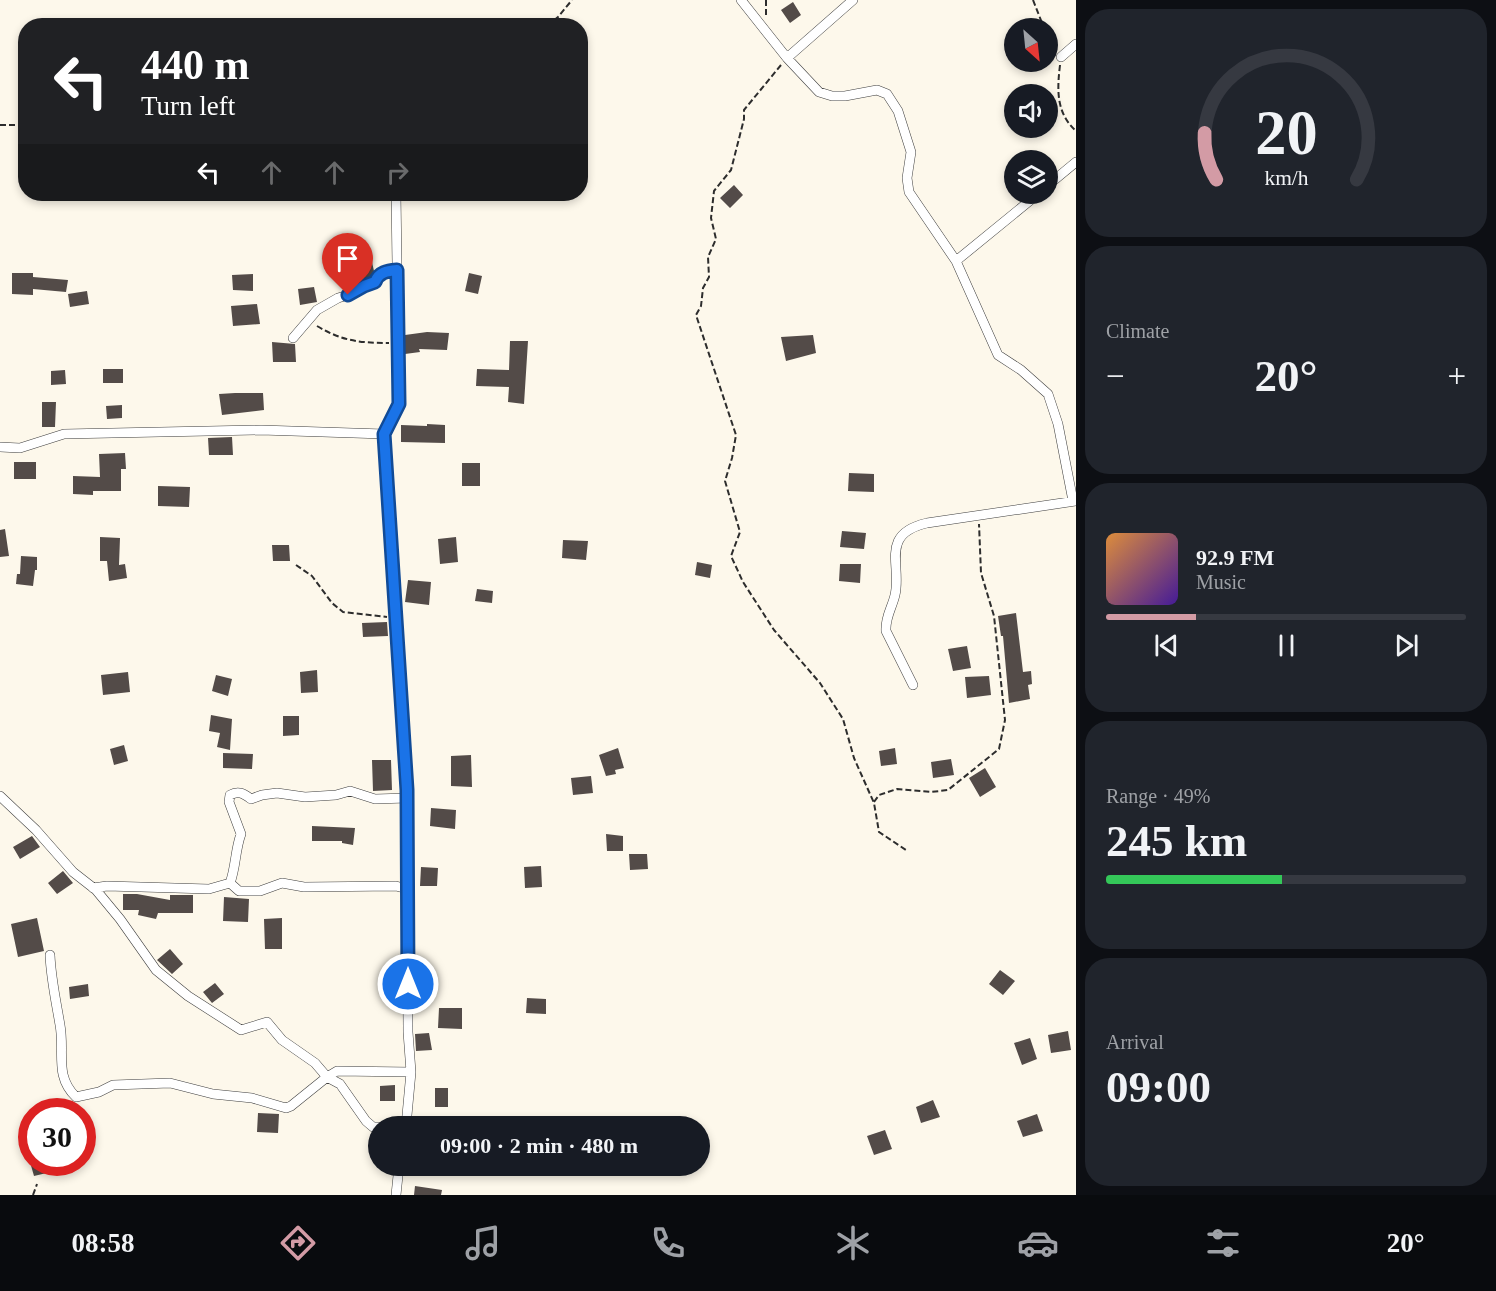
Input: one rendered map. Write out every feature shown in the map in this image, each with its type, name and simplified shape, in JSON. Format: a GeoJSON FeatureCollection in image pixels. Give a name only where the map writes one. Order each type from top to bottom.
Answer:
{"type":"FeatureCollection","features":[{"type":"Feature","properties":{"kind":"street"},"geometry":{"type":"LineString","coordinates":[[741,0],[787,58],[819,92],[832,96],[876,90],[886,94],[898,111],[911,152],[909,192],[957,261],[998,355],[1021,370],[1048,394],[1058,424],[1075,501],[914,526],[897,544],[894,555],[895,594],[885,621],[886,631],[913,684]]}},
{"type":"Feature","properties":{"kind":"street"},"geometry":{"type":"LineString","coordinates":[[787,58],[853,0]]}},
{"type":"Feature","properties":{"kind":"street"},"geometry":{"type":"LineString","coordinates":[[1061,57],[1076,44]]}},
{"type":"Feature","properties":{"kind":"street"},"geometry":{"type":"LineString","coordinates":[[1058,177],[1076,162]]}},
{"type":"Feature","properties":{"kind":"street"},"geometry":{"type":"LineString","coordinates":[[396,201],[399,404],[384,434],[407,798],[408,1032],[411,1072],[407,1116]]}},
{"type":"Feature","properties":{"kind":"street"},"geometry":{"type":"LineString","coordinates":[[957,261],[1026,204]]}},
{"type":"Feature","properties":{"kind":"street"},"geometry":{"type":"LineString","coordinates":[[293,338],[317,310],[375,282],[378,276],[387,271],[397,270]]}},
{"type":"Feature","properties":{"kind":"street"},"geometry":{"type":"LineString","coordinates":[[0,447],[20,448],[64,434],[261,430],[384,434]]}},
{"type":"Feature","properties":{"kind":"street"},"geometry":{"type":"LineString","coordinates":[[230,883],[241,834],[229,802],[230,795],[234,792],[242,792],[251,799],[278,793],[305,797],[336,795],[350,791],[375,799],[407,798]]}},
{"type":"Feature","properties":{"kind":"street"},"geometry":{"type":"LineString","coordinates":[[0,796],[36,830],[73,872],[93,888],[120,919],[156,970],[189,996],[241,1030],[267,1022],[282,1040],[315,1063],[327,1077],[340,1084],[368,1123]]}},
{"type":"Feature","properties":{"kind":"street"},"geometry":{"type":"LineString","coordinates":[[93,888],[107,886],[209,889],[230,883]]}},
{"type":"Feature","properties":{"kind":"street"},"geometry":{"type":"LineString","coordinates":[[230,883],[239,891],[260,891],[282,883],[304,887],[396,886],[407,889]]}},
{"type":"Feature","properties":{"kind":"street"},"geometry":{"type":"LineString","coordinates":[[50,955],[51,979],[61,1028],[61,1067],[67,1088],[76,1097],[99,1092],[113,1085],[170,1083],[213,1094],[252,1098],[286,1108],[337,1071],[411,1072]]}},
{"type":"Feature","properties":{"kind":"street"},"geometry":{"type":"LineString","coordinates":[[396,1195],[398,1176]]}},
{"type":"Feature","properties":{"kind":"path"},"geometry":{"type":"LineString","coordinates":[[557,18],[572,0]]}},
{"type":"Feature","properties":{"kind":"path"},"geometry":{"type":"LineString","coordinates":[[766,0],[766,15]]}},
{"type":"Feature","properties":{"kind":"path"},"geometry":{"type":"LineString","coordinates":[[1033,0],[1040,18]]}},
{"type":"Feature","properties":{"kind":"path"},"geometry":{"type":"LineString","coordinates":[[1058,52],[1061,57],[1057,90],[1066,122],[1076,131]]}},
{"type":"Feature","properties":{"kind":"path"},"geometry":{"type":"LineString","coordinates":[[787,58],[744,110],[744,119],[731,170],[714,191],[711,218],[716,239],[708,257],[709,277],[703,288],[701,306],[696,315],[736,435],[725,481],[740,532],[731,556],[743,582],[774,630],[820,683],[843,719],[854,758],[874,803],[879,832],[906,850]]}},
{"type":"Feature","properties":{"kind":"path"},"geometry":{"type":"LineString","coordinates":[[0,125],[18,125]]}},
{"type":"Feature","properties":{"kind":"path"},"geometry":{"type":"LineString","coordinates":[[309,320],[334,336],[347,340],[398,342]]}},
{"type":"Feature","properties":{"kind":"path"},"geometry":{"type":"LineString","coordinates":[[874,803],[879,795],[897,789],[931,792],[948,790],[999,749],[1005,720],[994,616],[981,573],[979,515]]}},
{"type":"Feature","properties":{"kind":"path"},"geometry":{"type":"LineString","coordinates":[[296,565],[312,576],[332,603],[343,612],[382,618],[396,615]]}},
{"type":"Feature","properties":{"kind":"path"},"geometry":{"type":"LineString","coordinates":[[33,1195],[38,1184]]}},
{"type":"Feature","properties":{"kind":"building"},"geometry":{"type":"Polygon","coordinates":[[[793,2],[801,15],[790,23],[781,10],[793,2]]]}},
{"type":"Feature","properties":{"kind":"building"},"geometry":{"type":"Polygon","coordinates":[[[734,185],[743,195],[730,208],[720,198],[734,185]]]}},
{"type":"Feature","properties":{"kind":"building"},"geometry":{"type":"Polygon","coordinates":[[[371,258],[374,271],[370,277],[352,282],[349,262],[371,258]]]}},
{"type":"Feature","properties":{"kind":"building"},"geometry":{"type":"Polygon","coordinates":[[[12,273],[33,273],[33,277],[68,280],[66,292],[33,289],[33,295],[12,294],[12,273]]]}},
{"type":"Feature","properties":{"kind":"building"},"geometry":{"type":"Polygon","coordinates":[[[469,273],[482,276],[478,294],[465,291],[469,273]]]}},
{"type":"Feature","properties":{"kind":"building"},"geometry":{"type":"Polygon","coordinates":[[[253,274],[253,291],[233,290],[232,275],[253,274]]]}},
{"type":"Feature","properties":{"kind":"building"},"geometry":{"type":"Polygon","coordinates":[[[314,287],[317,302],[300,305],[298,289],[314,287]]]}},
{"type":"Feature","properties":{"kind":"building"},"geometry":{"type":"Polygon","coordinates":[[[87,291],[89,304],[70,307],[68,294],[87,291]]]}},
{"type":"Feature","properties":{"kind":"building"},"geometry":{"type":"Polygon","coordinates":[[[257,304],[260,324],[233,326],[231,306],[257,304]]]}},
{"type":"Feature","properties":{"kind":"building"},"geometry":{"type":"Polygon","coordinates":[[[427,332],[449,333],[447,350],[419,349],[420,352],[405,354],[405,335],[427,332]]]}},
{"type":"Feature","properties":{"kind":"building"},"geometry":{"type":"Polygon","coordinates":[[[813,335],[816,353],[786,361],[781,337],[813,335]]]}},
{"type":"Feature","properties":{"kind":"building"},"geometry":{"type":"Polygon","coordinates":[[[510,341],[528,341],[524,404],[508,402],[509,387],[476,386],[477,369],[509,370],[510,341]]]}},
{"type":"Feature","properties":{"kind":"building"},"geometry":{"type":"Polygon","coordinates":[[[272,342],[295,344],[296,362],[273,362],[272,342]]]}},
{"type":"Feature","properties":{"kind":"building"},"geometry":{"type":"Polygon","coordinates":[[[103,369],[123,369],[123,383],[103,383],[103,369]]]}},
{"type":"Feature","properties":{"kind":"building"},"geometry":{"type":"Polygon","coordinates":[[[65,370],[66,384],[51,385],[51,371],[65,370]]]}},
{"type":"Feature","properties":{"kind":"building"},"geometry":{"type":"Polygon","coordinates":[[[263,393],[264,410],[222,415],[219,394],[263,393]]]}},
{"type":"Feature","properties":{"kind":"building"},"geometry":{"type":"Polygon","coordinates":[[[42,402],[56,402],[55,427],[42,427],[42,402]]]}},
{"type":"Feature","properties":{"kind":"building"},"geometry":{"type":"Polygon","coordinates":[[[122,405],[122,418],[107,419],[106,406],[122,405]]]}},
{"type":"Feature","properties":{"kind":"building"},"geometry":{"type":"Polygon","coordinates":[[[427,424],[445,425],[445,443],[401,442],[401,425],[427,426],[427,424]]]}},
{"type":"Feature","properties":{"kind":"building"},"geometry":{"type":"Polygon","coordinates":[[[232,437],[233,455],[209,455],[208,438],[232,437]]]}},
{"type":"Feature","properties":{"kind":"building"},"geometry":{"type":"Polygon","coordinates":[[[125,453],[126,469],[121,469],[121,491],[93,491],[93,495],[73,494],[73,476],[100,477],[99,454],[125,453]]]}},
{"type":"Feature","properties":{"kind":"building"},"geometry":{"type":"Polygon","coordinates":[[[14,462],[36,462],[36,479],[14,479],[14,462]]]}},
{"type":"Feature","properties":{"kind":"building"},"geometry":{"type":"Polygon","coordinates":[[[462,463],[480,463],[480,486],[462,486],[462,463]]]}},
{"type":"Feature","properties":{"kind":"building"},"geometry":{"type":"Polygon","coordinates":[[[849,473],[874,474],[874,492],[848,491],[849,473]]]}},
{"type":"Feature","properties":{"kind":"building"},"geometry":{"type":"Polygon","coordinates":[[[158,486],[190,487],[189,507],[158,506],[158,486]]]}},
{"type":"Feature","properties":{"kind":"building"},"geometry":{"type":"Polygon","coordinates":[[[5,529],[9,556],[0,557],[0,530],[5,529]]]}},
{"type":"Feature","properties":{"kind":"building"},"geometry":{"type":"Polygon","coordinates":[[[842,531],[866,533],[864,549],[840,547],[842,531]]]}},
{"type":"Feature","properties":{"kind":"building"},"geometry":{"type":"Polygon","coordinates":[[[100,537],[120,538],[119,565],[125,564],[127,578],[109,581],[107,561],[100,561],[100,537]]]}},
{"type":"Feature","properties":{"kind":"building"},"geometry":{"type":"Polygon","coordinates":[[[456,537],[458,562],[440,564],[438,539],[456,537]]]}},
{"type":"Feature","properties":{"kind":"building"},"geometry":{"type":"Polygon","coordinates":[[[563,540],[588,541],[586,560],[562,558],[563,540]]]}},
{"type":"Feature","properties":{"kind":"building"},"geometry":{"type":"Polygon","coordinates":[[[272,545],[289,545],[290,561],[273,561],[272,545]]]}},
{"type":"Feature","properties":{"kind":"building"},"geometry":{"type":"Polygon","coordinates":[[[21,556],[37,557],[33,586],[16,584],[17,574],[20,574],[21,556]]]}},
{"type":"Feature","properties":{"kind":"building"},"geometry":{"type":"Polygon","coordinates":[[[697,562],[712,565],[710,578],[695,575],[697,562]]]}},
{"type":"Feature","properties":{"kind":"building"},"geometry":{"type":"Polygon","coordinates":[[[840,564],[861,564],[860,583],[839,581],[840,564]]]}},
{"type":"Feature","properties":{"kind":"building"},"geometry":{"type":"Polygon","coordinates":[[[408,580],[431,582],[429,605],[405,602],[408,580]]]}},
{"type":"Feature","properties":{"kind":"building"},"geometry":{"type":"Polygon","coordinates":[[[477,589],[493,591],[492,603],[475,601],[477,589]]]}},
{"type":"Feature","properties":{"kind":"building"},"geometry":{"type":"Polygon","coordinates":[[[1016,613],[1023,672],[1031,671],[1032,684],[1028,685],[1030,699],[1009,703],[1003,636],[1001,636],[998,616],[1016,613]]]}},
{"type":"Feature","properties":{"kind":"building"},"geometry":{"type":"Polygon","coordinates":[[[387,622],[388,636],[363,637],[362,623],[387,622]]]}},
{"type":"Feature","properties":{"kind":"building"},"geometry":{"type":"Polygon","coordinates":[[[967,646],[971,668],[953,671],[948,649],[967,646]]]}},
{"type":"Feature","properties":{"kind":"building"},"geometry":{"type":"Polygon","coordinates":[[[317,670],[318,692],[301,693],[300,672],[317,670]]]}},
{"type":"Feature","properties":{"kind":"building"},"geometry":{"type":"Polygon","coordinates":[[[128,672],[130,692],[103,695],[101,675],[128,672]]]}},
{"type":"Feature","properties":{"kind":"building"},"geometry":{"type":"Polygon","coordinates":[[[216,675],[232,679],[228,696],[212,691],[216,675]]]}},
{"type":"Feature","properties":{"kind":"building"},"geometry":{"type":"Polygon","coordinates":[[[989,676],[991,695],[967,698],[965,677],[989,676]]]}},
{"type":"Feature","properties":{"kind":"building"},"geometry":{"type":"Polygon","coordinates":[[[211,715],[232,719],[230,750],[217,747],[220,733],[209,731],[211,715]]]}},
{"type":"Feature","properties":{"kind":"building"},"geometry":{"type":"Polygon","coordinates":[[[283,716],[299,716],[299,735],[283,736],[283,716]]]}},
{"type":"Feature","properties":{"kind":"building"},"geometry":{"type":"Polygon","coordinates":[[[124,745],[128,761],[114,765],[110,749],[124,745]]]}},
{"type":"Feature","properties":{"kind":"building"},"geometry":{"type":"Polygon","coordinates":[[[618,748],[624,768],[615,770],[616,774],[606,776],[599,755],[618,748]]]}},
{"type":"Feature","properties":{"kind":"building"},"geometry":{"type":"Polygon","coordinates":[[[895,748],[897,764],[881,766],[879,751],[895,748]]]}},
{"type":"Feature","properties":{"kind":"building"},"geometry":{"type":"Polygon","coordinates":[[[223,753],[253,754],[252,769],[223,768],[223,753]]]}},
{"type":"Feature","properties":{"kind":"building"},"geometry":{"type":"Polygon","coordinates":[[[471,755],[472,787],[451,786],[451,756],[471,755]]]}},
{"type":"Feature","properties":{"kind":"building"},"geometry":{"type":"Polygon","coordinates":[[[951,759],[954,775],[933,778],[931,762],[951,759]]]}},
{"type":"Feature","properties":{"kind":"building"},"geometry":{"type":"Polygon","coordinates":[[[372,760],[391,760],[392,790],[373,791],[372,760]]]}},
{"type":"Feature","properties":{"kind":"building"},"geometry":{"type":"Polygon","coordinates":[[[985,768],[996,787],[980,797],[969,778],[985,768]]]}},
{"type":"Feature","properties":{"kind":"building"},"geometry":{"type":"Polygon","coordinates":[[[591,776],[593,793],[573,795],[571,778],[591,776]]]}},
{"type":"Feature","properties":{"kind":"building"},"geometry":{"type":"Polygon","coordinates":[[[431,808],[456,810],[455,829],[430,826],[431,808]]]}},
{"type":"Feature","properties":{"kind":"building"},"geometry":{"type":"Polygon","coordinates":[[[312,826],[355,828],[353,845],[342,843],[342,841],[312,841],[312,826]]]}},
{"type":"Feature","properties":{"kind":"building"},"geometry":{"type":"Polygon","coordinates":[[[606,834],[623,836],[623,851],[607,851],[606,834]]]}},
{"type":"Feature","properties":{"kind":"building"},"geometry":{"type":"Polygon","coordinates":[[[32,836],[40,847],[20,859],[13,847],[32,836]]]}},
{"type":"Feature","properties":{"kind":"building"},"geometry":{"type":"Polygon","coordinates":[[[629,854],[647,854],[648,869],[630,870],[629,854]]]}},
{"type":"Feature","properties":{"kind":"building"},"geometry":{"type":"Polygon","coordinates":[[[541,866],[542,887],[525,888],[524,867],[541,866]]]}},
{"type":"Feature","properties":{"kind":"building"},"geometry":{"type":"Polygon","coordinates":[[[421,867],[438,868],[437,886],[420,886],[421,867]]]}},
{"type":"Feature","properties":{"kind":"building"},"geometry":{"type":"Polygon","coordinates":[[[63,871],[73,883],[57,894],[48,883],[63,871]]]}},
{"type":"Feature","properties":{"kind":"building"},"geometry":{"type":"Polygon","coordinates":[[[123,894],[170,900],[170,895],[193,895],[193,913],[158,913],[156,919],[138,915],[139,910],[123,910],[123,894]]]}},
{"type":"Feature","properties":{"kind":"building"},"geometry":{"type":"Polygon","coordinates":[[[224,897],[249,899],[248,922],[223,921],[224,897]]]}},
{"type":"Feature","properties":{"kind":"building"},"geometry":{"type":"Polygon","coordinates":[[[37,918],[44,951],[18,957],[11,924],[37,918]]]}},
{"type":"Feature","properties":{"kind":"building"},"geometry":{"type":"Polygon","coordinates":[[[282,918],[282,949],[265,949],[264,919],[282,918]]]}},
{"type":"Feature","properties":{"kind":"building"},"geometry":{"type":"Polygon","coordinates":[[[170,949],[183,964],[172,974],[157,960],[170,949]]]}},
{"type":"Feature","properties":{"kind":"building"},"geometry":{"type":"Polygon","coordinates":[[[1000,970],[1015,981],[1003,995],[989,984],[1000,970]]]}},
{"type":"Feature","properties":{"kind":"building"},"geometry":{"type":"Polygon","coordinates":[[[215,983],[224,994],[212,1003],[203,992],[215,983]]]}},
{"type":"Feature","properties":{"kind":"building"},"geometry":{"type":"Polygon","coordinates":[[[88,984],[89,996],[70,999],[69,987],[88,984]]]}},
{"type":"Feature","properties":{"kind":"building"},"geometry":{"type":"Polygon","coordinates":[[[527,998],[546,999],[546,1014],[526,1013],[527,998]]]}},
{"type":"Feature","properties":{"kind":"building"},"geometry":{"type":"Polygon","coordinates":[[[439,1008],[462,1008],[462,1029],[438,1028],[439,1008]]]}},
{"type":"Feature","properties":{"kind":"building"},"geometry":{"type":"Polygon","coordinates":[[[1068,1031],[1071,1050],[1051,1053],[1048,1035],[1068,1031]]]}},
{"type":"Feature","properties":{"kind":"building"},"geometry":{"type":"Polygon","coordinates":[[[429,1033],[432,1050],[416,1051],[415,1034],[429,1033]]]}},
{"type":"Feature","properties":{"kind":"building"},"geometry":{"type":"Polygon","coordinates":[[[1030,1038],[1037,1059],[1022,1065],[1014,1043],[1030,1038]]]}},
{"type":"Feature","properties":{"kind":"building"},"geometry":{"type":"Polygon","coordinates":[[[395,1085],[395,1101],[380,1101],[380,1086],[395,1085]]]}},
{"type":"Feature","properties":{"kind":"building"},"geometry":{"type":"Polygon","coordinates":[[[435,1088],[448,1088],[448,1107],[435,1107],[435,1088]]]}},
{"type":"Feature","properties":{"kind":"building"},"geometry":{"type":"Polygon","coordinates":[[[933,1100],[940,1117],[921,1123],[916,1107],[933,1100]]]}},
{"type":"Feature","properties":{"kind":"building"},"geometry":{"type":"Polygon","coordinates":[[[258,1113],[279,1114],[278,1133],[257,1132],[258,1113]]]}},
{"type":"Feature","properties":{"kind":"building"},"geometry":{"type":"Polygon","coordinates":[[[1037,1114],[1043,1131],[1023,1137],[1017,1121],[1037,1114]]]}},
{"type":"Feature","properties":{"kind":"building"},"geometry":{"type":"Polygon","coordinates":[[[885,1130],[892,1149],[874,1155],[867,1136],[885,1130]]]}},
{"type":"Feature","properties":{"kind":"building"},"geometry":{"type":"Polygon","coordinates":[[[415,1186],[442,1190],[441,1195],[414,1195],[415,1186]]]}},
{"type":"Feature","properties":{"kind":"route"},"geometry":{"type":"LineString","coordinates":[[348,295],[375,282],[378,276],[387,271],[397,270],[399,404],[384,434],[407,790],[408,984]]}}]}
